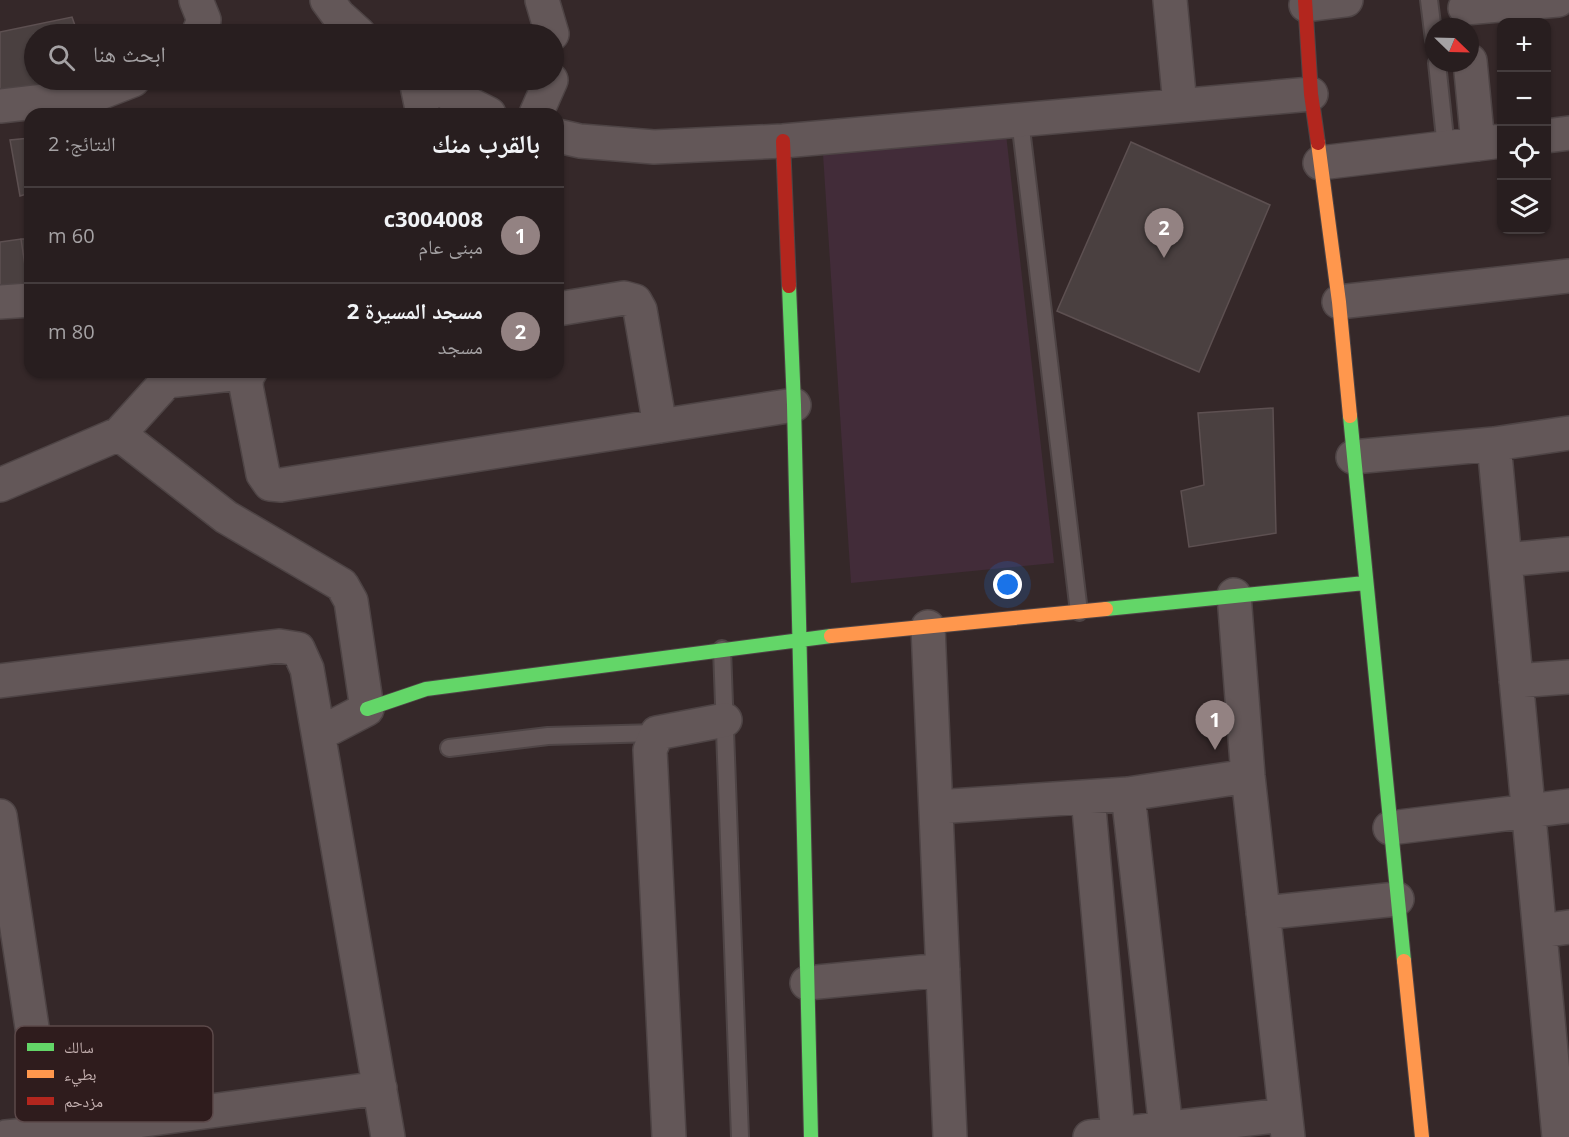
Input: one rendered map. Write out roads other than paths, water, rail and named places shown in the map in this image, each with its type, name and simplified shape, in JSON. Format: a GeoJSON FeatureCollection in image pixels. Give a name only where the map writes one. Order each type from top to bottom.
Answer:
{"type":"FeatureCollection","features":[{"type":"Feature","properties":{"kind":"street"},"geometry":{"type":"LineString","coordinates":[[196,0],[204,20],[202,24]]}},
{"type":"Feature","properties":{"kind":"street"},"geometry":{"type":"LineString","coordinates":[[327,0],[348,24]]}},
{"type":"Feature","properties":{"kind":"street"},"geometry":{"type":"LineString","coordinates":[[542,0],[549,24]]}},
{"type":"Feature","properties":{"kind":"street"},"geometry":{"type":"LineString","coordinates":[[1170,0],[1180,105]]}},
{"type":"Feature","properties":{"kind":"street"},"geometry":{"type":"LineString","coordinates":[[1346,0],[1306,3],[1311,94],[1339,302],[1365,583],[1422,1137]]}},
{"type":"Feature","properties":{"kind":"street"},"geometry":{"type":"LineString","coordinates":[[1465,12],[1558,0]]}},
{"type":"Feature","properties":{"kind":"street"},"geometry":{"type":"LineString","coordinates":[[1320,163],[1490,143],[1473,72]]}},
{"type":"Feature","properties":{"kind":"street"},"geometry":{"type":"LineString","coordinates":[[0,106],[70,98],[85,108],[116,90]]}},
{"type":"Feature","properties":{"kind":"street"},"geometry":{"type":"LineString","coordinates":[[418,90],[422,108]]}},
{"type":"Feature","properties":{"kind":"street"},"geometry":{"type":"LineString","coordinates":[[442,90],[477,108]]}},
{"type":"Feature","properties":{"kind":"street"},"geometry":{"type":"LineString","coordinates":[[539,108],[547,90]]}},
{"type":"Feature","properties":{"kind":"street"},"geometry":{"type":"LineString","coordinates":[[564,137],[580,141],[654,147],[783,141],[1311,94]]}},
{"type":"Feature","properties":{"kind":"street"},"geometry":{"type":"LineString","coordinates":[[1551,135],[1569,133]]}},
{"type":"Feature","properties":{"kind":"street"},"geometry":{"type":"LineString","coordinates":[[783,141],[794,405],[811,1137]]}},
{"type":"Feature","properties":{"kind":"street"},"geometry":{"type":"LineString","coordinates":[[1339,302],[1569,276]]}},
{"type":"Feature","properties":{"kind":"street"},"geometry":{"type":"LineString","coordinates":[[564,308],[624,298],[635,300],[640,310],[660,426]]}},
{"type":"Feature","properties":{"kind":"street"},"geometry":{"type":"LineString","coordinates":[[0,302],[24,300]]}},
{"type":"Feature","properties":{"kind":"street"},"geometry":{"type":"LineString","coordinates":[[0,485],[119,434],[165,378]]}},
{"type":"Feature","properties":{"kind":"street"},"geometry":{"type":"LineString","coordinates":[[248,378],[246,386],[263,474],[270,484],[281,485],[794,405]]}},
{"type":"Feature","properties":{"kind":"street"},"geometry":{"type":"LineString","coordinates":[[1353,458],[1494,444],[1569,433]]}},
{"type":"Feature","properties":{"kind":"street"},"geometry":{"type":"LineString","coordinates":[[119,434],[226,517],[342,585],[351,601],[367,708]]}},
{"type":"Feature","properties":{"kind":"street"},"geometry":{"type":"LineString","coordinates":[[1494,444],[1529,810],[1554,929],[1559,1052],[1559,1137]]}},
{"type":"Feature","properties":{"kind":"street"},"geometry":{"type":"LineString","coordinates":[[1505,560],[1569,554]]}},
{"type":"Feature","properties":{"kind":"street"},"geometry":{"type":"LineString","coordinates":[[319,734],[367,708],[426,689],[798,639],[1365,583]]}},
{"type":"Feature","properties":{"kind":"street"},"geometry":{"type":"LineString","coordinates":[[1088,797],[1104,1136],[1166,1129],[1286,1126],[1248,777],[1234,596]]}},
{"type":"Feature","properties":{"kind":"street"},"geometry":{"type":"LineString","coordinates":[[928,627],[950,1137]]}},
{"type":"Feature","properties":{"kind":"street"},"geometry":{"type":"LineString","coordinates":[[0,681],[279,646],[298,649],[308,669],[388,1137]]}},
{"type":"Feature","properties":{"kind":"street"},"geometry":{"type":"LineString","coordinates":[[1516,681],[1569,677]]}},
{"type":"Feature","properties":{"kind":"street"},"geometry":{"type":"LineString","coordinates":[[669,1137],[650,750],[657,733],[725,720]]}},
{"type":"Feature","properties":{"kind":"street"},"geometry":{"type":"LineString","coordinates":[[936,807],[1128,794],[1248,777]]}},
{"type":"Feature","properties":{"kind":"street"},"geometry":{"type":"LineString","coordinates":[[1128,794],[1166,1129]]}},
{"type":"Feature","properties":{"kind":"street"},"geometry":{"type":"LineString","coordinates":[[1390,828],[1569,806]]}},
{"type":"Feature","properties":{"kind":"street"},"geometry":{"type":"LineString","coordinates":[[0,816],[32,1026]]}},
{"type":"Feature","properties":{"kind":"street"},"geometry":{"type":"LineString","coordinates":[[1263,913],[1397,899]]}},
{"type":"Feature","properties":{"kind":"street"},"geometry":{"type":"LineString","coordinates":[[807,983],[943,970]]}},
{"type":"Feature","properties":{"kind":"street"},"geometry":{"type":"LineString","coordinates":[[213,1111],[380,1088]]}},
{"type":"Feature","properties":{"kind":"street"},"geometry":{"type":"LineString","coordinates":[[46,1122],[48,1134]]}},
{"type":"Feature","properties":{"kind":"street"},"geometry":{"type":"LineString","coordinates":[[6,1137],[48,1134],[135,1122]]}},
{"type":"Feature","properties":{"kind":"lane"},"geometry":{"type":"LineString","coordinates":[[1429,0],[1431,18]]}},
{"type":"Feature","properties":{"kind":"lane"},"geometry":{"type":"LineString","coordinates":[[1438,72],[1446,148]]}},
{"type":"Feature","properties":{"kind":"lane"},"geometry":{"type":"LineString","coordinates":[[1020,120],[1079,612]]}},
{"type":"Feature","properties":{"kind":"lane"},"geometry":{"type":"LineString","coordinates":[[722,649],[740,1137]]}},
{"type":"Feature","properties":{"kind":"lane"},"geometry":{"type":"LineString","coordinates":[[449,748],[548,736],[657,733]]}},
{"type":"Feature","properties":{"kind":"place","name":"مسجد المسيرة 2"},"geometry":{"type":"Point","coordinates":[1164,258]}},
{"type":"Feature","properties":{"kind":"place","name":"c3004008"},"geometry":{"type":"Point","coordinates":[1215,750]}}]}
